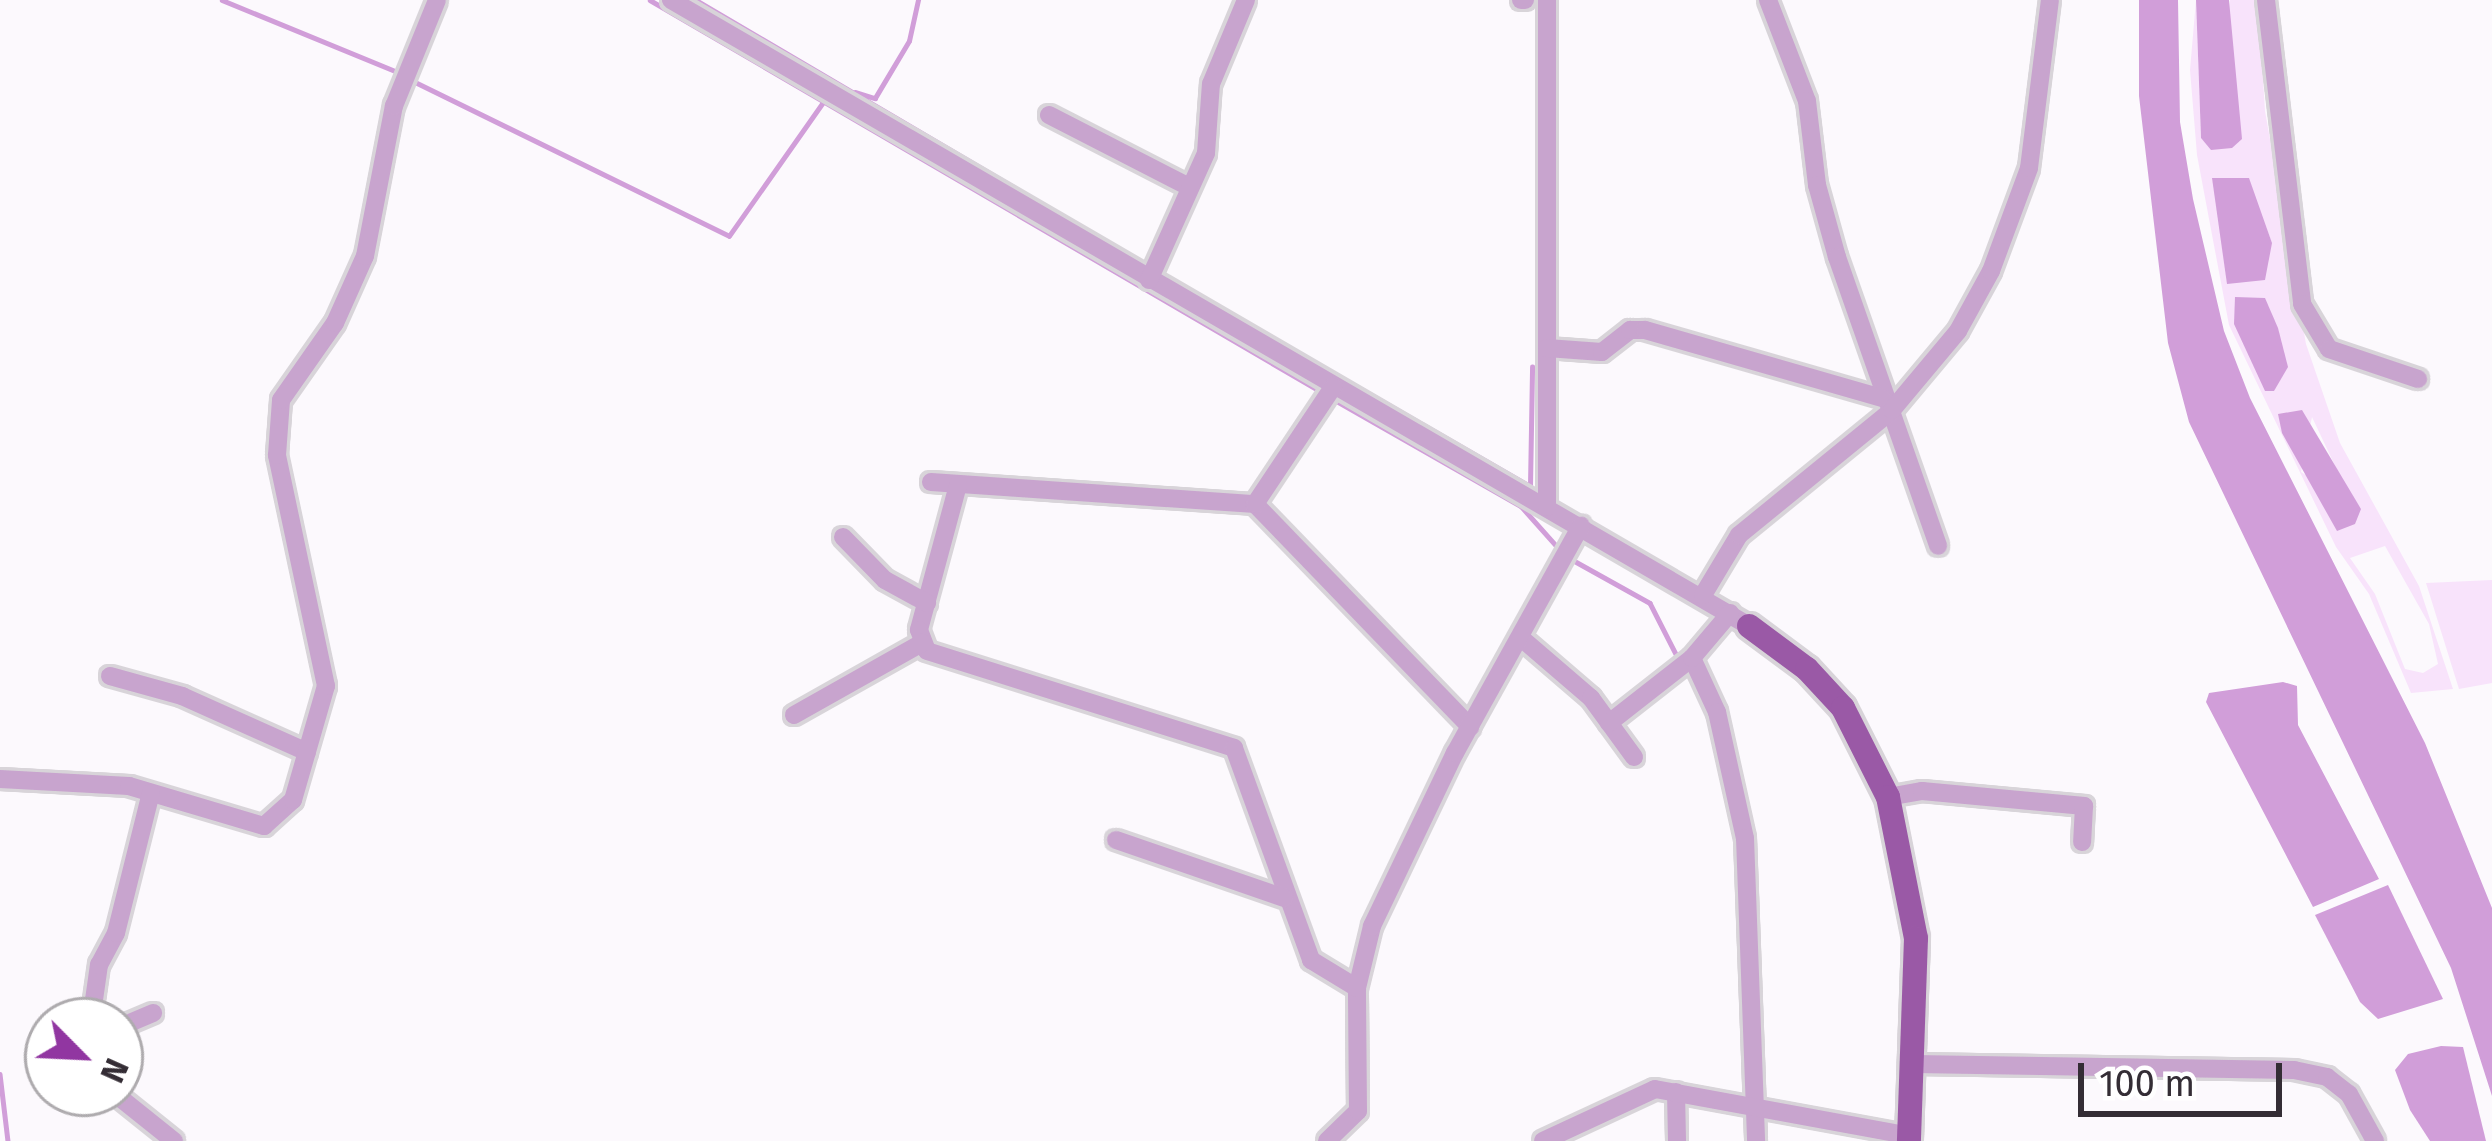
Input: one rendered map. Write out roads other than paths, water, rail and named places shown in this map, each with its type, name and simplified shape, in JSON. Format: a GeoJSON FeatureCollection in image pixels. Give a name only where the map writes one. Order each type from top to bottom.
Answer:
{"type":"FeatureCollection","features":[{"type":"Feature","properties":{"kind":"main road"},"geometry":{"type":"LineString","coordinates":[[1740,620],[1807,669],[1843,708],[1888,797],[1911,883],[1914,1064],[1910,1138]]}},
{"type":"Feature","properties":{"kind":"street"},"geometry":{"type":"LineString","coordinates":[[0,779],[151,793],[264,826],[293,800],[326,686],[277,455],[281,400],[335,323],[365,256],[394,106],[437,0]]}},
{"type":"Feature","properties":{"kind":"street"},"geometry":{"type":"LineString","coordinates":[[671,0],[1740,620],[1609,723]]}},
{"type":"Feature","properties":{"kind":"street"},"geometry":{"type":"LineString","coordinates":[[1149,280],[1206,153],[1211,84],[1246,0]]}},
{"type":"Feature","properties":{"kind":"street"},"geometry":{"type":"LineString","coordinates":[[1547,0],[1547,507]]}},
{"type":"Feature","properties":{"kind":"street"},"geometry":{"type":"LineString","coordinates":[[1768,0],[1795,56],[1817,185],[1937,546]]}},
{"type":"Feature","properties":{"kind":"street"},"geometry":{"type":"LineString","coordinates":[[1703,595],[1739,535],[1887,404],[1958,331],[1991,271],[2029,168],[2050,0]]}},
{"type":"Feature","properties":{"kind":"street"},"geometry":{"type":"LineString","coordinates":[[2266,0],[2302,304],[2329,349],[2418,379]]}},
{"type":"Feature","properties":{"kind":"street"},"geometry":{"type":"LineString","coordinates":[[1049,115],[1187,187]]}},
{"type":"Feature","properties":{"kind":"street"},"geometry":{"type":"LineString","coordinates":[[1547,349],[1602,352],[1630,330],[1645,330],[1887,404]]}},
{"type":"Feature","properties":{"kind":"street"},"geometry":{"type":"LineString","coordinates":[[1256,504],[1333,387]]}},
{"type":"Feature","properties":{"kind":"street"},"geometry":{"type":"LineString","coordinates":[[931,482],[1256,504],[1470,727]]}},
{"type":"Feature","properties":{"kind":"street"},"geometry":{"type":"LineString","coordinates":[[922,643],[927,603],[958,485]]}},
{"type":"Feature","properties":{"kind":"street"},"geometry":{"type":"LineString","coordinates":[[1327,1141],[1358,1111],[1358,988],[1372,926],[1470,727],[1581,526]]}},
{"type":"Feature","properties":{"kind":"street"},"geometry":{"type":"LineString","coordinates":[[843,537],[885,580],[927,603]]}},
{"type":"Feature","properties":{"kind":"street"},"geometry":{"type":"LineString","coordinates":[[1520,637],[1609,723],[1634,757]]}},
{"type":"Feature","properties":{"kind":"street"},"geometry":{"type":"LineString","coordinates":[[794,715],[922,643]]}},
{"type":"Feature","properties":{"kind":"street"},"geometry":{"type":"LineString","coordinates":[[922,643],[941,657],[1234,748],[1284,898],[1311,960],[1358,988]]}},
{"type":"Feature","properties":{"kind":"street"},"geometry":{"type":"LineString","coordinates":[[1692,658],[1717,712],[1744,838],[1756,1141]]}},
{"type":"Feature","properties":{"kind":"street"},"geometry":{"type":"LineString","coordinates":[[110,676],[182,696],[307,752]]}},
{"type":"Feature","properties":{"kind":"street"},"geometry":{"type":"LineString","coordinates":[[1888,797],[1922,791],[2084,806],[2082,842]]}},
{"type":"Feature","properties":{"kind":"street"},"geometry":{"type":"LineString","coordinates":[[94,997],[99,965],[116,933],[151,793]]}},
{"type":"Feature","properties":{"kind":"street"},"geometry":{"type":"LineString","coordinates":[[1116,840],[1284,898]]}},
{"type":"Feature","properties":{"kind":"street"},"geometry":{"type":"LineString","coordinates":[[144,1017],[153,1013]]}},
{"type":"Feature","properties":{"kind":"street"},"geometry":{"type":"LineString","coordinates":[[1914,1064],[2294,1070],[2327,1077],[2350,1094],[2375,1141]]}},
{"type":"Feature","properties":{"kind":"street"},"geometry":{"type":"LineString","coordinates":[[1543,1141],[1655,1089],[1910,1138]]}},
{"type":"Feature","properties":{"kind":"street"},"geometry":{"type":"LineString","coordinates":[[1676,1092],[1677,1141]]}},
{"type":"Feature","properties":{"kind":"street"},"geometry":{"type":"LineString","coordinates":[[144,1117],[174,1141]]}},
{"type":"Feature","properties":{"kind":"waterway"},"geometry":{"type":"LineString","coordinates":[[222,0],[400,73]]}},
{"type":"Feature","properties":{"kind":"waterway"},"geometry":{"type":"LineString","coordinates":[[650,0],[1325,394]]}},
{"type":"Feature","properties":{"kind":"waterway"},"geometry":{"type":"LineString","coordinates":[[696,0],[1146,265]]}},
{"type":"Feature","properties":{"kind":"waterway"},"geometry":{"type":"LineString","coordinates":[[855,92],[875,98],[909,41],[918,0]]}},
{"type":"Feature","properties":{"kind":"waterway"},"geometry":{"type":"LineString","coordinates":[[409,79],[729,236],[824,101]]}},
{"type":"Feature","properties":{"kind":"waterway"},"geometry":{"type":"LineString","coordinates":[[1156,271],[1530,486],[1532,367]]}},
{"type":"Feature","properties":{"kind":"waterway"},"geometry":{"type":"LineString","coordinates":[[1335,400],[1521,506],[1562,552]]}},
{"type":"Feature","properties":{"kind":"waterway"},"geometry":{"type":"LineString","coordinates":[[1571,559],[1650,603],[1680,662]]}},
{"type":"Feature","properties":{"kind":"waterway"},"geometry":{"type":"LineString","coordinates":[[0,1074],[8,1141]]}}]}
